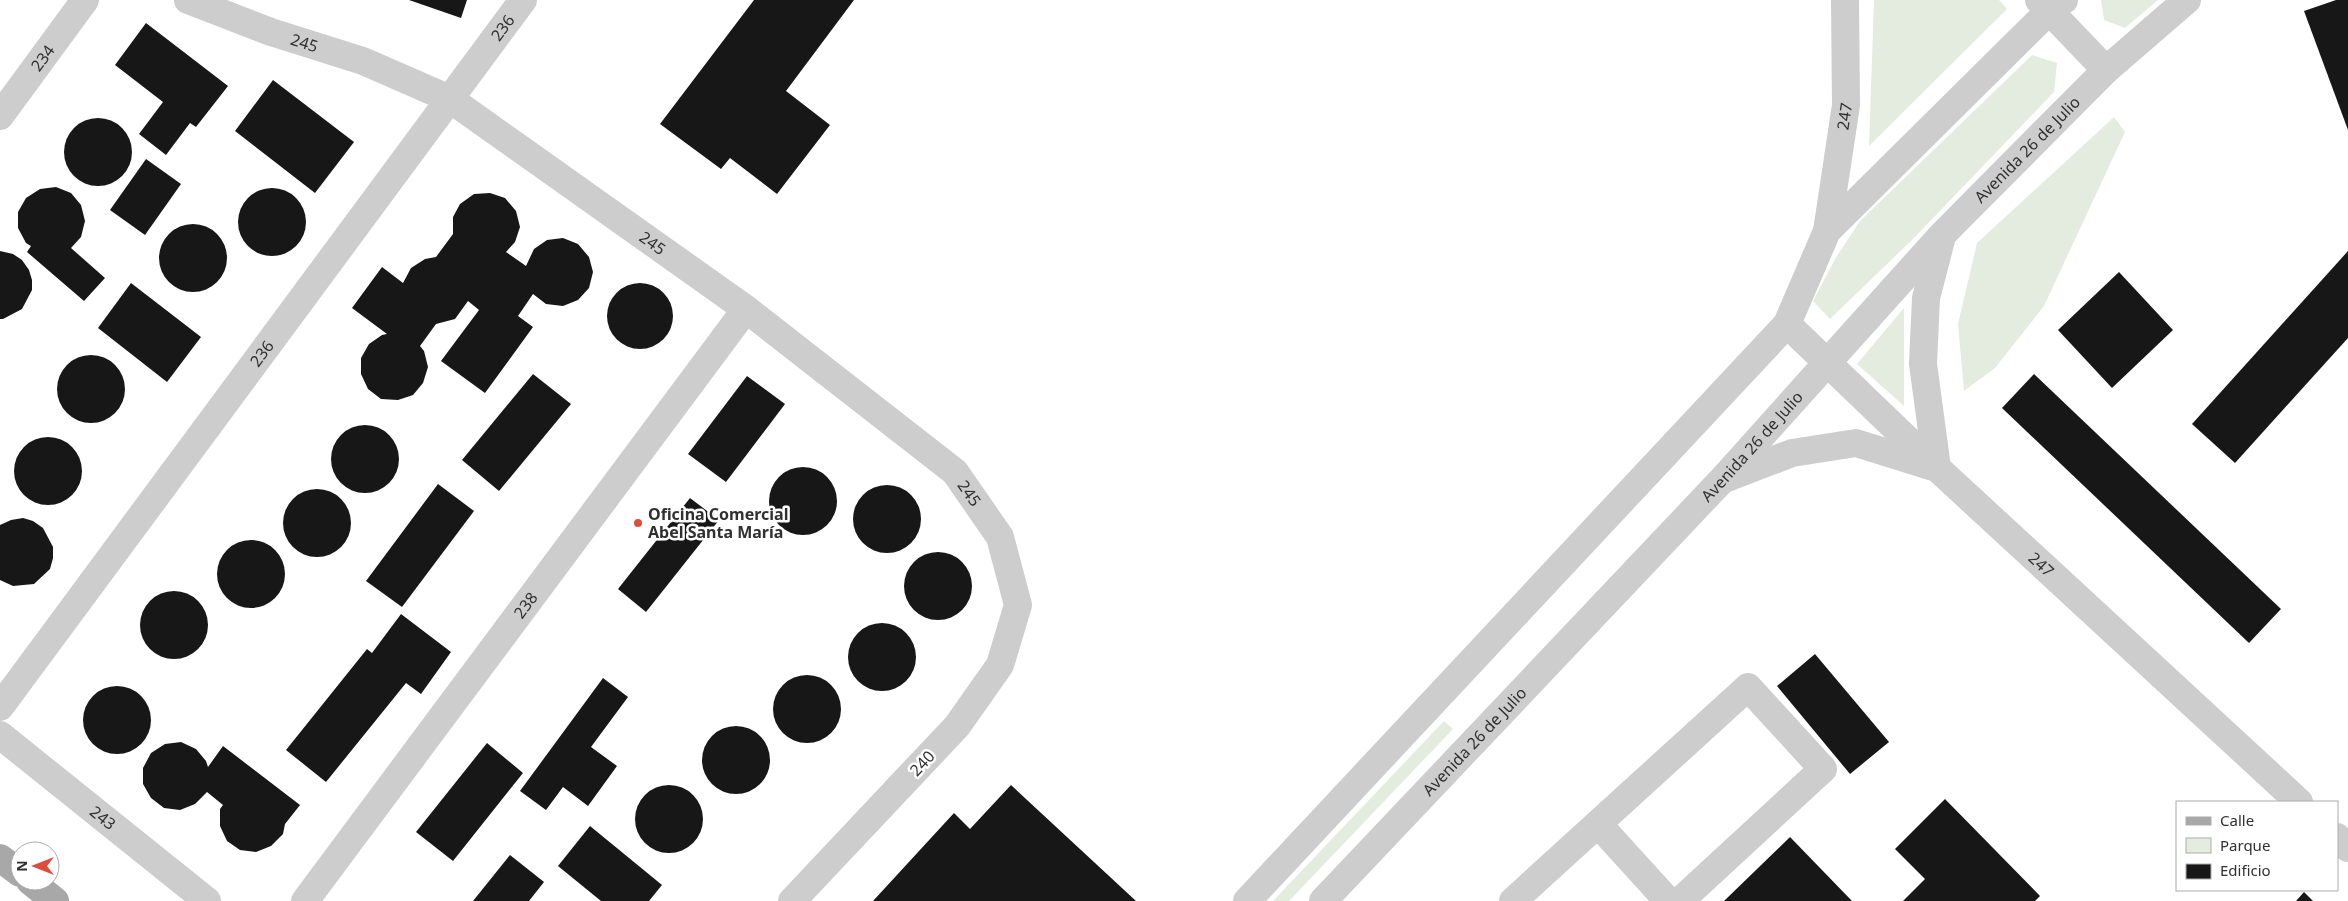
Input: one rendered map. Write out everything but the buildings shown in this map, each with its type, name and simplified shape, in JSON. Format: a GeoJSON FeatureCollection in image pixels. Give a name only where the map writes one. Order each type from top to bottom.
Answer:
{"type":"FeatureCollection","features":[{"type":"Feature","properties":{"kind":"main road"},"geometry":{"type":"LineString","coordinates":[[42,891],[55,901]]}},
{"type":"Feature","properties":{"kind":"street","name":"234"},"geometry":{"type":"LineString","coordinates":[[0,116],[85,0]]}},
{"type":"Feature","properties":{"kind":"street","name":"245"},"geometry":{"type":"LineString","coordinates":[[188,0],[271,32],[363,61],[450,99],[746,310],[955,472],[1000,538],[1018,605]]}},
{"type":"Feature","properties":{"kind":"street","name":"236"},"geometry":{"type":"LineString","coordinates":[[0,707],[523,0]]}},
{"type":"Feature","properties":{"kind":"street","name":"247"},"geometry":{"type":"LineString","coordinates":[[1827,231],[1846,105],[1845,0]]}},
{"type":"Feature","properties":{"kind":"street","name":"Avenida 26 de Julio"},"geometry":{"type":"LineString","coordinates":[[1323,901],[1721,481],[1942,235],[2106,70],[2187,0]]}},
{"type":"Feature","properties":{"kind":"street"},"geometry":{"type":"LineString","coordinates":[[1247,901],[1787,324],[1827,231],[2051,4],[2106,70]]}},
{"type":"Feature","properties":{"kind":"street"},"geometry":{"type":"LineString","coordinates":[[1721,481],[1792,453],[1856,443],[1937,468],[1923,364],[1926,298],[1942,235]]}},
{"type":"Feature","properties":{"kind":"street","name":"238"},"geometry":{"type":"LineString","coordinates":[[305,901],[746,310]]}},
{"type":"Feature","properties":{"kind":"street","name":"247"},"geometry":{"type":"LineString","coordinates":[[1787,324],[1937,468],[2298,801]]}},
{"type":"Feature","properties":{"kind":"street","name":"240"},"geometry":{"type":"LineString","coordinates":[[792,901],[957,726],[1000,665],[1018,605]]}},
{"type":"Feature","properties":{"kind":"street"},"geometry":{"type":"LineString","coordinates":[[1513,901],[1748,687],[1823,769],[1680,901]]}},
{"type":"Feature","properties":{"kind":"street","name":"243"},"geometry":{"type":"LineString","coordinates":[[0,735],[207,901]]}},
{"type":"Feature","properties":{"kind":"street"},"geometry":{"type":"LineString","coordinates":[[1598,824],[1668,901]]}},
{"type":"Feature","properties":{"kind":"street"},"geometry":{"type":"LineString","coordinates":[[2338,838],[2348,848]]}},
{"type":"Feature","properties":{"kind":"green space"},"geometry":{"type":"Polygon","coordinates":[[[1874,0],[1999,0],[2007,9],[1869,146],[1874,0]]]}},
{"type":"Feature","properties":{"kind":"green space"},"geometry":{"type":"Polygon","coordinates":[[[2101,0],[2158,0],[2125,28],[2104,20],[2101,0]]]}},
{"type":"Feature","properties":{"kind":"green space"},"geometry":{"type":"Polygon","coordinates":[[[2032,55],[2057,63],[2054,92],[1913,239],[1830,319],[1813,301],[1835,259],[1860,221],[2032,55]]]}},
{"type":"Feature","properties":{"kind":"green space"},"geometry":{"type":"Polygon","coordinates":[[[2114,117],[2125,132],[2044,306],[1995,368],[1964,391],[1958,324],[1977,243],[2114,117]]]}},
{"type":"Feature","properties":{"kind":"green space"},"geometry":{"type":"Polygon","coordinates":[[[1904,308],[1904,406],[1857,364],[1904,308]]]}},
{"type":"Feature","properties":{"kind":"green space"},"geometry":{"type":"Polygon","coordinates":[[[1444,721],[1453,729],[1289,901],[1273,901],[1444,721]]]}},
{"type":"Feature","properties":{"kind":"place","name":"Oficina Comercial Abel Santa María"},"geometry":{"type":"Point","coordinates":[638,523]}}]}
